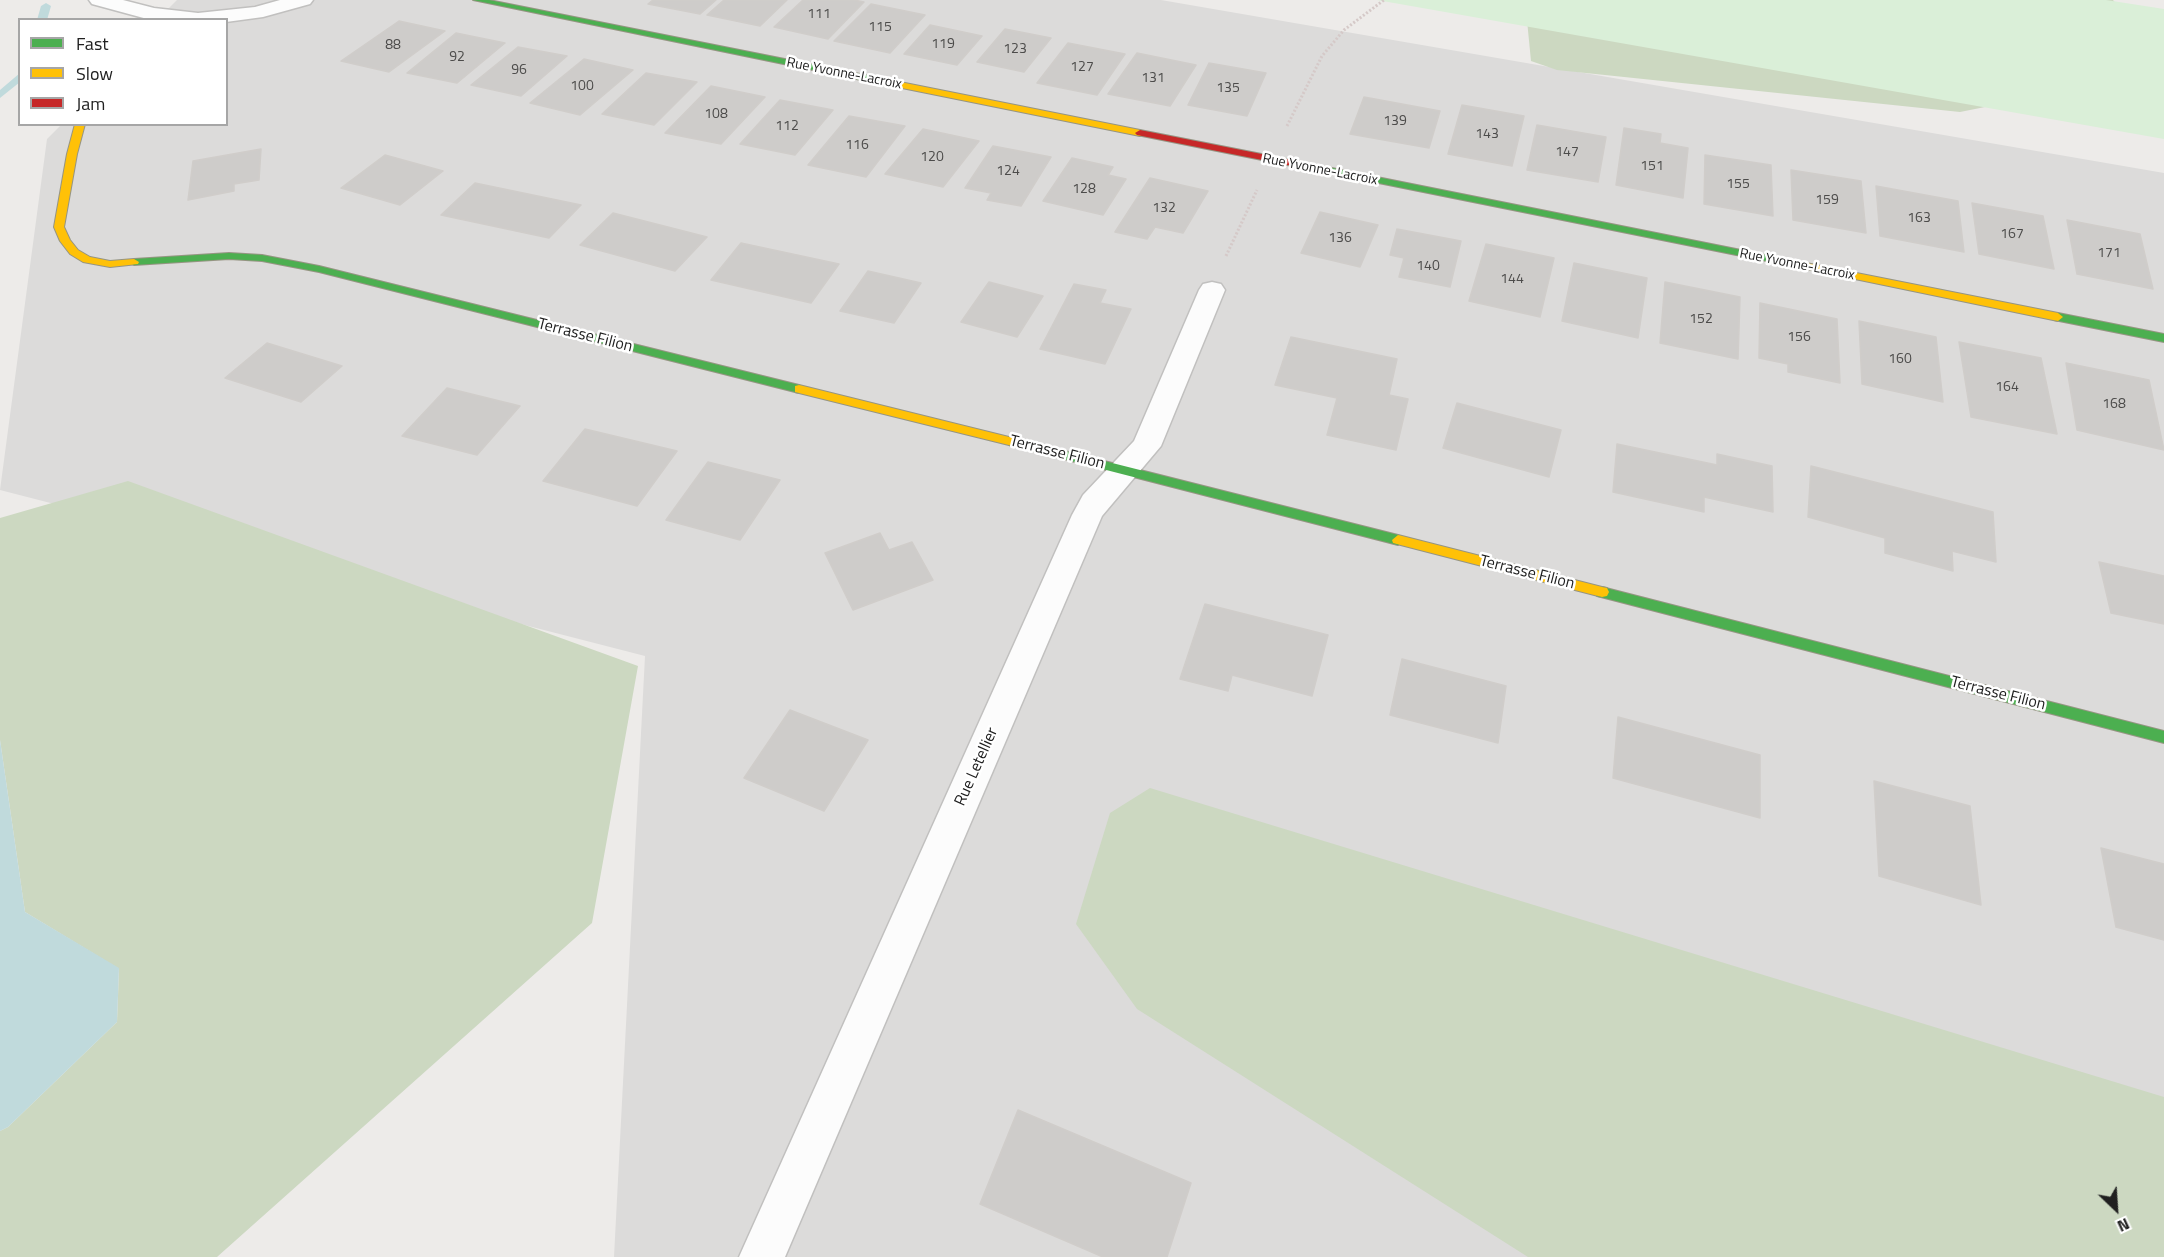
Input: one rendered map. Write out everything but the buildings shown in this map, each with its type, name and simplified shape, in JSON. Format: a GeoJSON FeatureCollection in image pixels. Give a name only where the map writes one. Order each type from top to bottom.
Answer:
{"type":"FeatureCollection","features":[{"type":"Feature","properties":{"kind":"street"},"geometry":{"type":"LineString","coordinates":[[99,0],[132,15],[192,18]]}},
{"type":"Feature","properties":{"kind":"street"},"geometry":{"type":"LineString","coordinates":[[221,18],[256,13],[303,0]]}},
{"type":"Feature","properties":{"kind":"street","name":"Rue Yvonne-Lacroix"},"geometry":{"type":"LineString","coordinates":[[477,0],[2164,338]]}},
{"type":"Feature","properties":{"kind":"street","name":"Terrasse Filion"},"geometry":{"type":"LineString","coordinates":[[79,126],[59,227],[70,246],[87,260],[110,264],[229,256],[262,258],[319,269],[1126,470],[2164,736]]}},
{"type":"Feature","properties":{"kind":"street","name":"Rue Letellier"},"geometry":{"type":"LineString","coordinates":[[762,1257],[1088,515],[1094,503],[1146,446],[1212,290]]}},
{"type":"Feature","properties":{"kind":"path"},"geometry":{"type":"LineString","coordinates":[[1283,134],[1322,56],[1344,30],[1384,0]]}},
{"type":"Feature","properties":{"kind":"path"},"geometry":{"type":"LineString","coordinates":[[1231,244],[1260,184]]}},
{"type":"Feature","properties":{"kind":"shaded area"},"geometry":{"type":"Polygon","coordinates":[[[177,0],[1161,0],[2164,173],[2164,1257],[614,1257],[645,656],[0,490],[47,139],[60,126],[228,126],[228,18],[159,18],[177,0]]]}},
{"type":"Feature","properties":{"kind":"green space"},"geometry":{"type":"Polygon","coordinates":[[[1377,0],[2106,0],[2164,9],[2164,139],[1377,0]]]}},
{"type":"Feature","properties":{"kind":"green space"},"geometry":{"type":"Polygon","coordinates":[[[1525,0],[2113,0],[2127,18],[2045,95],[1960,112],[1557,70],[1531,61],[1525,0]]]}},
{"type":"Feature","properties":{"kind":"green space"},"geometry":{"type":"Polygon","coordinates":[[[128,481],[638,666],[592,923],[217,1257],[0,1257],[0,1131],[8,1127],[117,1022],[119,969],[25,912],[0,740],[0,518],[128,481]]]}},
{"type":"Feature","properties":{"kind":"green space"},"geometry":{"type":"Polygon","coordinates":[[[1150,788],[2164,1097],[2164,1257],[1528,1257],[1137,1009],[1076,924],[1110,813],[1150,788]]]}},
{"type":"Feature","properties":{"kind":"water"},"geometry":{"type":"Polygon","coordinates":[[[0,740],[25,912],[119,968],[117,1022],[8,1127],[0,1131],[0,740]]]}},
{"type":"Feature","properties":{"kind":"waterway"},"geometry":{"type":"LineString","coordinates":[[43,18],[46,6]]}},
{"type":"Feature","properties":{"kind":"waterway"},"geometry":{"type":"LineString","coordinates":[[0,95],[18,78]]}},
{"type":"Feature","properties":{"kind":"traffic: fast"},"geometry":{"type":"LineString","coordinates":[[477,0],[900,85]]}},
{"type":"Feature","properties":{"kind":"traffic: fast"},"geometry":{"type":"LineString","coordinates":[[1297,164],[1796,264]]}},
{"type":"Feature","properties":{"kind":"traffic: fast"},"geometry":{"type":"LineString","coordinates":[[134,262],[229,256],[262,258],[319,269],[799,389]]}},
{"type":"Feature","properties":{"kind":"traffic: fast"},"geometry":{"type":"LineString","coordinates":[[2058,317],[2164,338]]}},
{"type":"Feature","properties":{"kind":"traffic: fast"},"geometry":{"type":"LineString","coordinates":[[1013,442],[1398,540]]}},
{"type":"Feature","properties":{"kind":"traffic: fast"},"geometry":{"type":"LineString","coordinates":[[1602,592],[2164,737]]}},
{"type":"Feature","properties":{"kind":"traffic: slow"},"geometry":{"type":"LineString","coordinates":[[900,85],[1140,133]]}},
{"type":"Feature","properties":{"kind":"traffic: slow"},"geometry":{"type":"LineString","coordinates":[[79,126],[59,227],[65,241],[74,252],[87,260],[110,264],[134,262]]}},
{"type":"Feature","properties":{"kind":"traffic: slow"},"geometry":{"type":"LineString","coordinates":[[1796,264],[2058,317]]}},
{"type":"Feature","properties":{"kind":"traffic: slow"},"geometry":{"type":"LineString","coordinates":[[799,389],[1013,442]]}},
{"type":"Feature","properties":{"kind":"traffic: slow"},"geometry":{"type":"LineString","coordinates":[[1398,540],[1602,592]]}},
{"type":"Feature","properties":{"kind":"traffic: jam"},"geometry":{"type":"LineString","coordinates":[[1140,133],[1297,164]]}}]}
